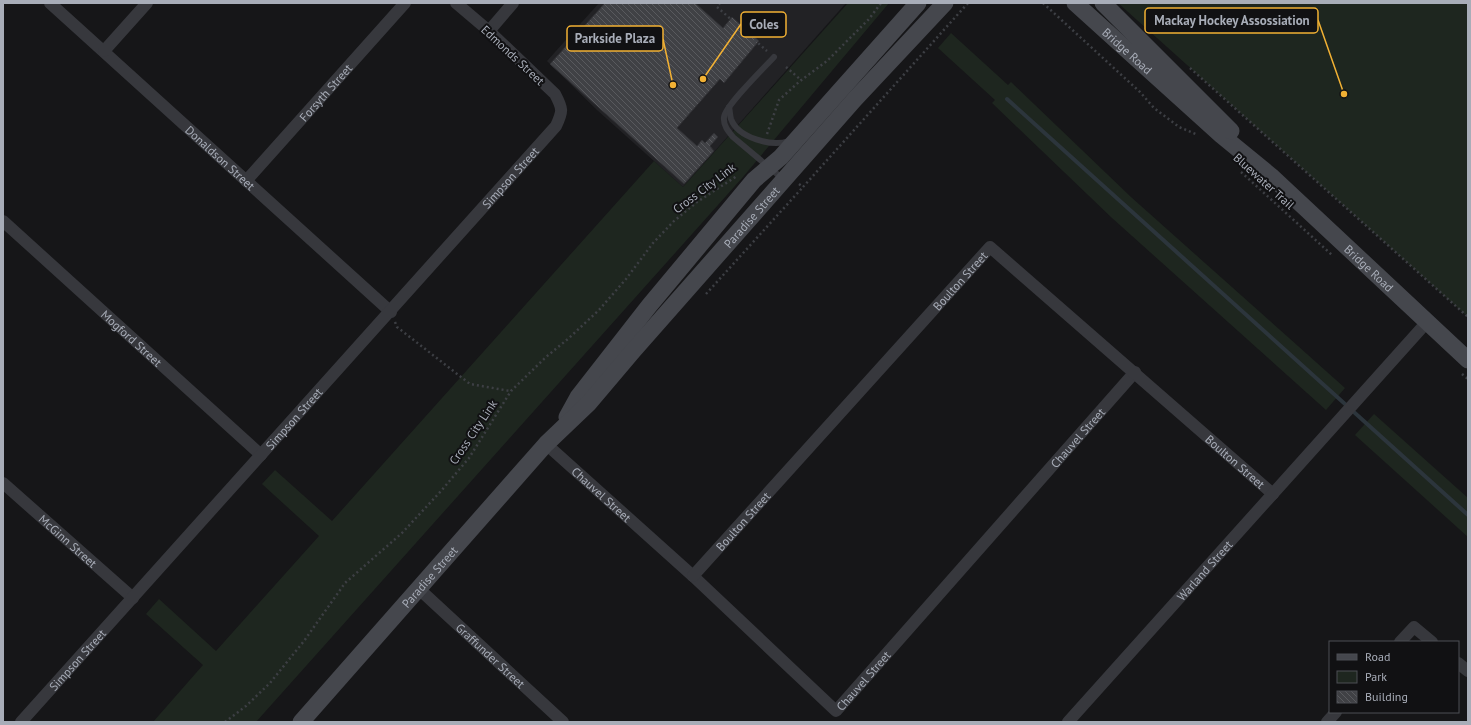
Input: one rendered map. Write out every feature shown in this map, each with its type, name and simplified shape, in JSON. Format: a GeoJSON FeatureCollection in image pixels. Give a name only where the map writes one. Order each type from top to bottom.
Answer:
{"type":"FeatureCollection","features":[{"type":"Feature","properties":{"kind":"street","name":"Donaldson Street"},"geometry":{"type":"LineString","coordinates":[[50,3],[391,312]]}},
{"type":"Feature","properties":{"kind":"street"},"geometry":{"type":"LineString","coordinates":[[104,51],[147,3]]}},
{"type":"Feature","properties":{"kind":"street","name":"Forsyth Street"},"geometry":{"type":"LineString","coordinates":[[246,182],[405,3]]}},
{"type":"Feature","properties":{"kind":"street","name":"Edmonds Street"},"geometry":{"type":"LineString","coordinates":[[456,3],[489,31],[555,94],[562,112]]}},
{"type":"Feature","properties":{"kind":"street"},"geometry":{"type":"LineString","coordinates":[[489,31],[514,3]]}},
{"type":"Feature","properties":{"kind":"street","name":"Paradise Street"},"geometry":{"type":"LineString","coordinates":[[558,431],[578,397],[649,306],[754,180],[781,157],[918,3]]}},
{"type":"Feature","properties":{"kind":"street","name":"Paradise Street"},"geometry":{"type":"LineString","coordinates":[[301,722],[546,444],[558,431],[589,404],[633,351],[792,182],[945,3]]}},
{"type":"Feature","properties":{"kind":"street","name":"Bridge Road"},"geometry":{"type":"LineString","coordinates":[[1075,3],[1221,135],[1271,176],[1427,322],[1462,364]]}},
{"type":"Feature","properties":{"kind":"street","name":"Bridge Road"},"geometry":{"type":"LineString","coordinates":[[1103,3],[1228,127],[1271,176]]}},
{"type":"Feature","properties":{"kind":"street","name":"Simpson Street"},"geometry":{"type":"LineString","coordinates":[[21,722],[546,138],[556,126],[562,112]]}},
{"type":"Feature","properties":{"kind":"street","name":"Mogford Street"},"geometry":{"type":"LineString","coordinates":[[3,221],[261,456]]}},
{"type":"Feature","properties":{"kind":"street","name":"Boulton Street"},"geometry":{"type":"LineString","coordinates":[[693,576],[990,247],[1273,494]]}},
{"type":"Feature","properties":{"kind":"street","name":"Warland Street"},"geometry":{"type":"LineString","coordinates":[[1068,722],[1427,322]]}},
{"type":"Feature","properties":{"kind":"street","name":"Chauvel Street"},"geometry":{"type":"LineString","coordinates":[[546,444],[693,576],[836,711],[1135,372]]}},
{"type":"Feature","properties":{"kind":"street","name":"McGinn Street"},"geometry":{"type":"LineString","coordinates":[[3,482],[133,598]]}},
{"type":"Feature","properties":{"kind":"street","name":"Graffunder Street"},"geometry":{"type":"LineString","coordinates":[[418,588],[563,722]]}},
{"type":"Feature","properties":{"kind":"street"},"geometry":{"type":"LineString","coordinates":[[1401,641],[1414,627],[1431,641]]}},
{"type":"Feature","properties":{"kind":"street"},"geometry":{"type":"LineString","coordinates":[[1459,664],[1468,671]]}},
{"type":"Feature","properties":{"kind":"street"},"geometry":{"type":"LineString","coordinates":[[1327,722],[1335,713]]}},
{"type":"Feature","properties":{"kind":"lane"},"geometry":{"type":"LineString","coordinates":[[772,55],[730,107],[724,117],[725,126],[728,132],[769,167],[792,182]]}},
{"type":"Feature","properties":{"kind":"lane"},"geometry":{"type":"LineString","coordinates":[[730,107],[732,120],[738,129],[758,140],[779,144],[798,137]]}},
{"type":"Feature","properties":{"kind":"path"},"geometry":{"type":"LineString","coordinates":[[720,3],[717,7],[772,55]]}},
{"type":"Feature","properties":{"kind":"path"},"geometry":{"type":"LineString","coordinates":[[767,137],[779,100],[800,80],[827,61],[864,24],[881,3]]}},
{"type":"Feature","properties":{"kind":"path"},"geometry":{"type":"LineString","coordinates":[[706,294],[968,3]]}},
{"type":"Feature","properties":{"kind":"path"},"geometry":{"type":"LineString","coordinates":[[1043,3],[1140,92],[1154,108],[1179,127],[1202,137]]}},
{"type":"Feature","properties":{"kind":"path"},"geometry":{"type":"LineString","coordinates":[[786,67],[800,80]]}},
{"type":"Feature","properties":{"kind":"path"},"geometry":{"type":"LineString","coordinates":[[1190,67],[1468,317]]}},
{"type":"Feature","properties":{"kind":"path","name":"Bluewater Trail"},"geometry":{"type":"LineString","coordinates":[[1239,170],[1337,260]]}},
{"type":"Feature","properties":{"kind":"path","name":"Cross City Link"},"geometry":{"type":"LineString","coordinates":[[225,722],[270,683],[304,641],[336,594],[346,583],[402,533],[441,491],[469,458],[511,391],[546,357],[599,310],[626,279],[653,243],[674,221],[697,202],[738,175]]}},
{"type":"Feature","properties":{"kind":"path"},"geometry":{"type":"LineString","coordinates":[[792,182],[802,187]]}},
{"type":"Feature","properties":{"kind":"path"},"geometry":{"type":"LineString","coordinates":[[391,312],[397,327],[470,384],[511,391]]}},
{"type":"Feature","properties":{"kind":"path"},"geometry":{"type":"LineString","coordinates":[[1462,364],[1468,379]]}},
{"type":"Feature","properties":{"kind":"shaded area"},"geometry":{"type":"Polygon","coordinates":[[[599,3],[846,3],[683,187],[597,110],[547,61],[599,3]]]}},
{"type":"Feature","properties":{"kind":"green space"},"geometry":{"type":"Polygon","coordinates":[[[848,3],[889,3],[743,177],[256,722],[153,722],[203,665],[146,614],[159,599],[216,651],[319,536],[262,484],[275,470],[332,521],[654,161],[683,187],[848,3]]]}},
{"type":"Feature","properties":{"kind":"green space"},"geometry":{"type":"Polygon","coordinates":[[[1118,3],[1468,3],[1468,317],[1429,282],[1118,3]]]}},
{"type":"Feature","properties":{"kind":"green space"},"geometry":{"type":"Polygon","coordinates":[[[951,33],[1008,85],[1011,82],[1131,197],[1345,388],[1326,410],[1112,218],[992,103],[995,100],[938,48],[951,33]]]}},
{"type":"Feature","properties":{"kind":"green space"},"geometry":{"type":"Polygon","coordinates":[[[1374,414],[1468,498],[1468,537],[1355,435],[1374,414]]]}},
{"type":"Feature","properties":{"kind":"building"},"geometry":{"type":"Polygon","coordinates":[[[605,3],[695,3],[723,28],[732,17],[759,41],[724,83],[720,79],[677,128],[697,146],[702,140],[705,143],[714,133],[718,137],[710,146],[714,151],[684,184],[550,64],[605,3]]]}},
{"type":"Feature","properties":{"kind":"waterway"},"geometry":{"type":"LineString","coordinates":[[1007,99],[1468,515]]}},
{"type":"Feature","properties":{"kind":"place","name":"Coles"},"geometry":{"type":"Point","coordinates":[703,79]}},
{"type":"Feature","properties":{"kind":"place","name":"Parkside Plaza"},"geometry":{"type":"Point","coordinates":[673,85]}},
{"type":"Feature","properties":{"kind":"place","name":"Mackay Hockey Assossiation"},"geometry":{"type":"Point","coordinates":[1344,94]}}]}
